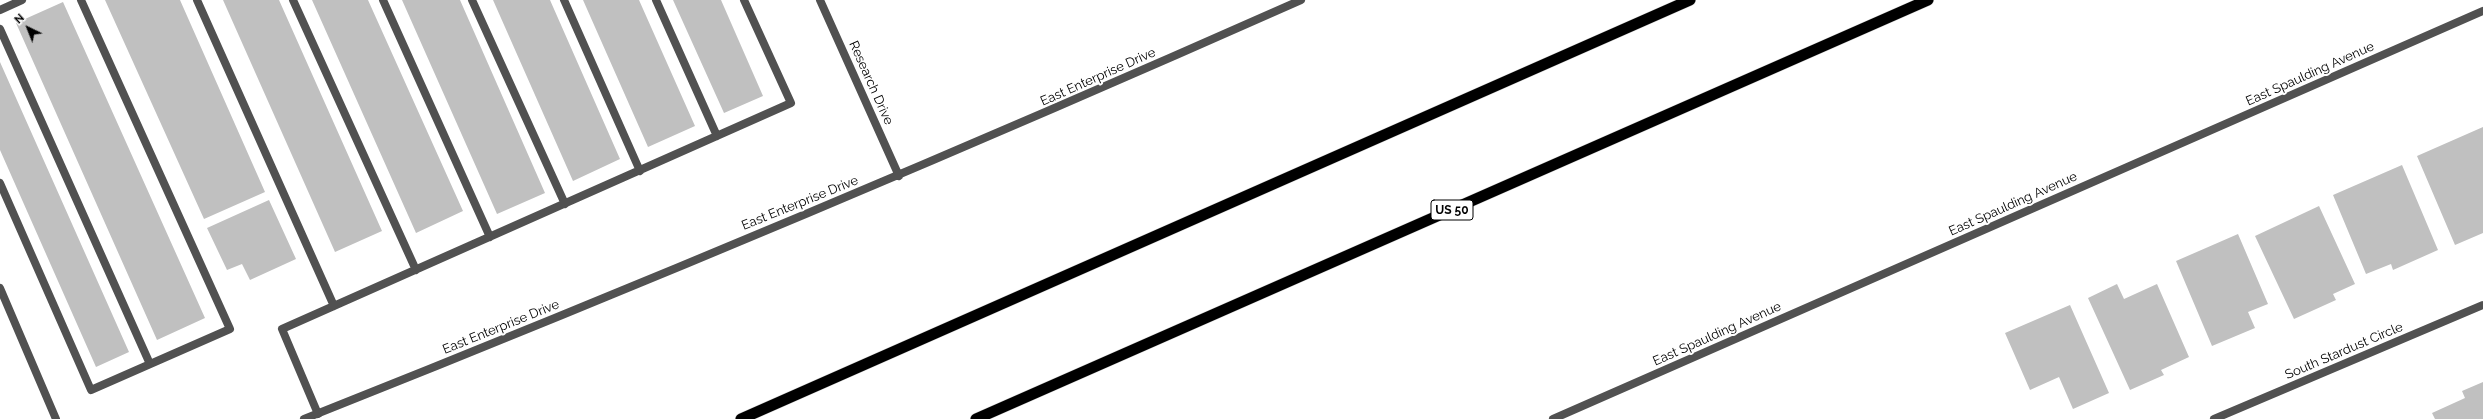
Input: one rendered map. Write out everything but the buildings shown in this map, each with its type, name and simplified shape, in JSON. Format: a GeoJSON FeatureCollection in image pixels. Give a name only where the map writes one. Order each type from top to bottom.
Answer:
{"type":"FeatureCollection","features":[{"type":"Feature","properties":{"kind":"highway"},"geometry":{"type":"LineString","coordinates":[[741,419],[1690,0]]}},
{"type":"Feature","properties":{"kind":"highway","name":"US 50"},"geometry":{"type":"LineString","coordinates":[[976,419],[1928,0]]}},
{"type":"Feature","properties":{"kind":"street"},"geometry":{"type":"LineString","coordinates":[[0,10],[22,0]]}},
{"type":"Feature","properties":{"kind":"street"},"geometry":{"type":"LineString","coordinates":[[0,183],[91,390],[230,329],[81,0]]}},
{"type":"Feature","properties":{"kind":"street"},"geometry":{"type":"LineString","coordinates":[[197,0],[334,306]]}},
{"type":"Feature","properties":{"kind":"street"},"geometry":{"type":"LineString","coordinates":[[293,0],[416,270]]}},
{"type":"Feature","properties":{"kind":"street"},"geometry":{"type":"LineString","coordinates":[[383,0],[490,237]]}},
{"type":"Feature","properties":{"kind":"street"},"geometry":{"type":"LineString","coordinates":[[472,0],[565,204]]}},
{"type":"Feature","properties":{"kind":"street"},"geometry":{"type":"LineString","coordinates":[[564,0],[640,170]]}},
{"type":"Feature","properties":{"kind":"street"},"geometry":{"type":"LineString","coordinates":[[656,0],[717,136]]}},
{"type":"Feature","properties":{"kind":"street"},"geometry":{"type":"LineString","coordinates":[[318,414],[282,329],[791,104],[744,0]]}},
{"type":"Feature","properties":{"kind":"street","name":"Research Drive"},"geometry":{"type":"LineString","coordinates":[[820,0],[899,176]]}},
{"type":"Feature","properties":{"kind":"street","name":"East Enterprise Drive"},"geometry":{"type":"LineString","coordinates":[[304,419],[899,176],[1099,90],[1301,0]]}},
{"type":"Feature","properties":{"kind":"street","name":"East Spaulding Avenue"},"geometry":{"type":"LineString","coordinates":[[1553,419],[2483,11]]}},
{"type":"Feature","properties":{"kind":"street"},"geometry":{"type":"LineString","coordinates":[[0,29],[150,364]]}},
{"type":"Feature","properties":{"kind":"street"},"geometry":{"type":"LineString","coordinates":[[0,288],[2,300],[56,419]]}},
{"type":"Feature","properties":{"kind":"street","name":"South Stardust Circle"},"geometry":{"type":"LineString","coordinates":[[2214,419],[2483,305]]}}]}
